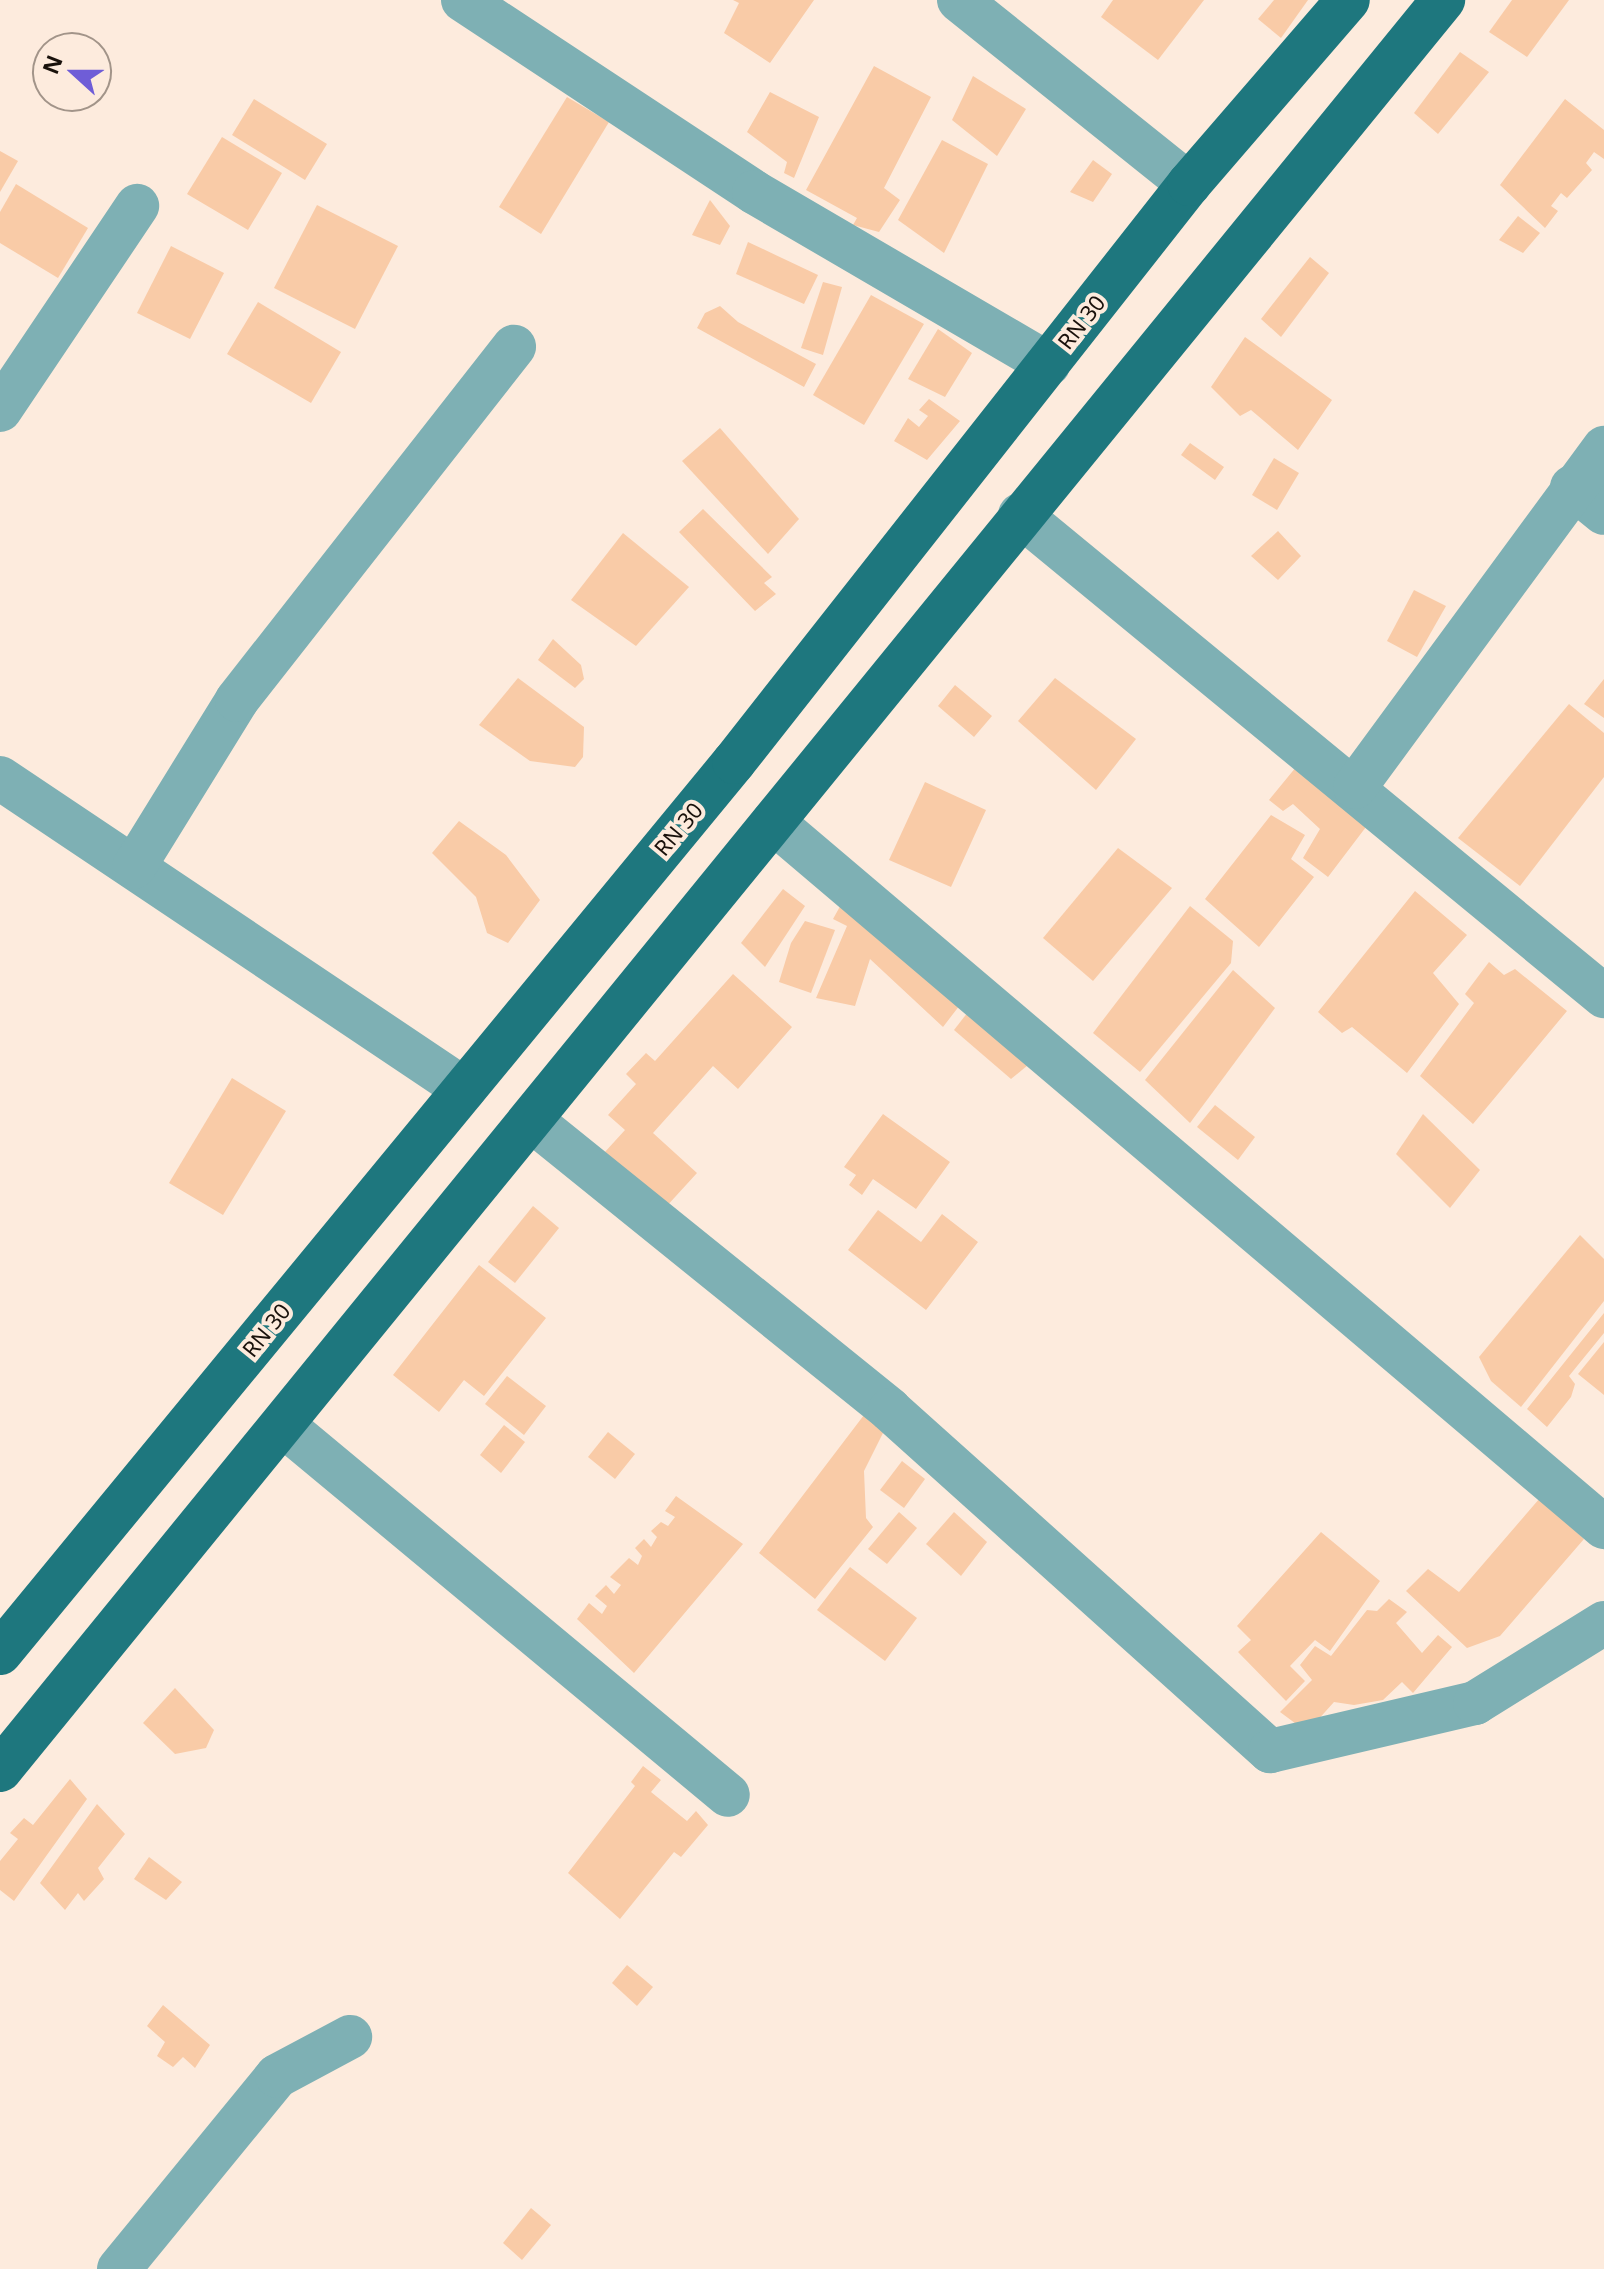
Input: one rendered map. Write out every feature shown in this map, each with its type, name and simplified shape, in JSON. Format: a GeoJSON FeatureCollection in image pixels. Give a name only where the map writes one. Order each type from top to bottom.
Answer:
{"type":"FeatureCollection","features":[{"type":"Feature","properties":{"kind":"main road","name":"RN 30"},"geometry":{"type":"LineString","coordinates":[[0,1653],[734,762],[1189,184],[1348,0]]}},
{"type":"Feature","properties":{"kind":"main road"},"geometry":{"type":"LineString","coordinates":[[0,1770],[284,1426],[1020,515],[1443,0]]}},
{"type":"Feature","properties":{"kind":"street"},"geometry":{"type":"LineString","coordinates":[[463,0],[778,207],[1048,364]]}},
{"type":"Feature","properties":{"kind":"street"},"geometry":{"type":"LineString","coordinates":[[959,0],[1189,184]]}},
{"type":"Feature","properties":{"kind":"street"},"geometry":{"type":"LineString","coordinates":[[0,410],[137,206]]}},
{"type":"Feature","properties":{"kind":"street"},"geometry":{"type":"LineString","coordinates":[[134,867],[237,700],[514,347]]}},
{"type":"Feature","properties":{"kind":"street"},"geometry":{"type":"LineString","coordinates":[[1355,787],[1588,500],[1604,448]]}},
{"type":"Feature","properties":{"kind":"street"},"geometry":{"type":"LineString","coordinates":[[1020,515],[1355,787],[1604,996]]}},
{"type":"Feature","properties":{"kind":"street"},"geometry":{"type":"LineString","coordinates":[[0,778],[464,1089]]}},
{"type":"Feature","properties":{"kind":"street"},"geometry":{"type":"LineString","coordinates":[[773,822],[1604,1527]]}},
{"type":"Feature","properties":{"kind":"street"},"geometry":{"type":"LineString","coordinates":[[531,1120],[890,1410],[1270,1751],[1475,1703],[1604,1623]]}},
{"type":"Feature","properties":{"kind":"street"},"geometry":{"type":"LineString","coordinates":[[284,1426],[728,1795]]}},
{"type":"Feature","properties":{"kind":"street"},"geometry":{"type":"LineString","coordinates":[[119,2269],[277,2076],[350,2037]]}},
{"type":"Feature","properties":{"kind":"building"},"geometry":{"type":"Polygon","coordinates":[[[733,0],[814,0],[770,63],[724,33],[739,3],[733,0]]]}},
{"type":"Feature","properties":{"kind":"building"},"geometry":{"type":"Polygon","coordinates":[[[1113,0],[1204,0],[1158,60],[1101,17],[1113,0]]]}},
{"type":"Feature","properties":{"kind":"building"},"geometry":{"type":"Polygon","coordinates":[[[1274,0],[1308,0],[1281,38],[1258,19],[1274,0]]]}},
{"type":"Feature","properties":{"kind":"building"},"geometry":{"type":"Polygon","coordinates":[[[1512,0],[1569,0],[1527,57],[1489,32],[1512,0]]]}},
{"type":"Feature","properties":{"kind":"building"},"geometry":{"type":"Polygon","coordinates":[[[1460,52],[1489,72],[1438,134],[1414,113],[1460,52]]]}},
{"type":"Feature","properties":{"kind":"building"},"geometry":{"type":"Polygon","coordinates":[[[874,66],[931,97],[884,188],[900,200],[879,232],[853,225],[857,218],[806,190],[874,66]]]}},
{"type":"Feature","properties":{"kind":"building"},"geometry":{"type":"Polygon","coordinates":[[[973,76],[1026,109],[997,156],[952,120],[973,76]]]}},
{"type":"Feature","properties":{"kind":"building"},"geometry":{"type":"Polygon","coordinates":[[[770,92],[819,117],[794,178],[784,173],[787,162],[747,132],[770,92]]]}},
{"type":"Feature","properties":{"kind":"building"},"geometry":{"type":"Polygon","coordinates":[[[567,97],[609,122],[541,234],[499,207],[567,97]]]}},
{"type":"Feature","properties":{"kind":"building"},"geometry":{"type":"Polygon","coordinates":[[[254,99],[327,144],[305,180],[232,135],[254,99]]]}},
{"type":"Feature","properties":{"kind":"building"},"geometry":{"type":"Polygon","coordinates":[[[1565,99],[1604,130],[1604,159],[1594,152],[1586,163],[1592,170],[1567,198],[1561,193],[1551,206],[1558,211],[1545,228],[1500,185],[1565,99]]]}},
{"type":"Feature","properties":{"kind":"building"},"geometry":{"type":"Polygon","coordinates":[[[222,137],[282,173],[248,230],[187,194],[222,137]]]}},
{"type":"Feature","properties":{"kind":"building"},"geometry":{"type":"Polygon","coordinates":[[[942,140],[988,164],[944,253],[898,220],[942,140]]]}},
{"type":"Feature","properties":{"kind":"building"},"geometry":{"type":"Polygon","coordinates":[[[0,151],[18,161],[0,192],[0,151]]]}},
{"type":"Feature","properties":{"kind":"building"},"geometry":{"type":"Polygon","coordinates":[[[1093,160],[1112,174],[1093,202],[1070,192],[1093,160]]]}},
{"type":"Feature","properties":{"kind":"building"},"geometry":{"type":"Polygon","coordinates":[[[16,184],[88,228],[58,278],[0,243],[0,212],[16,184]]]}},
{"type":"Feature","properties":{"kind":"building"},"geometry":{"type":"Polygon","coordinates":[[[710,200],[730,226],[720,245],[692,235],[710,200]]]}},
{"type":"Feature","properties":{"kind":"building"},"geometry":{"type":"Polygon","coordinates":[[[317,205],[398,246],[355,329],[274,288],[317,205]]]}},
{"type":"Feature","properties":{"kind":"building"},"geometry":{"type":"Polygon","coordinates":[[[1518,216],[1540,233],[1523,253],[1499,240],[1518,216]]]}},
{"type":"Feature","properties":{"kind":"building"},"geometry":{"type":"Polygon","coordinates":[[[748,242],[818,275],[804,304],[736,274],[748,242]]]}},
{"type":"Feature","properties":{"kind":"building"},"geometry":{"type":"Polygon","coordinates":[[[171,246],[224,273],[190,339],[137,313],[171,246]]]}},
{"type":"Feature","properties":{"kind":"building"},"geometry":{"type":"Polygon","coordinates":[[[1310,257],[1329,273],[1281,337],[1261,319],[1310,257]]]}},
{"type":"Feature","properties":{"kind":"building"},"geometry":{"type":"Polygon","coordinates":[[[823,282],[842,287],[823,355],[801,348],[823,282]]]}},
{"type":"Feature","properties":{"kind":"building"},"geometry":{"type":"Polygon","coordinates":[[[871,295],[924,324],[864,425],[813,395],[871,295]]]}},
{"type":"Feature","properties":{"kind":"building"},"geometry":{"type":"Polygon","coordinates":[[[258,302],[341,352],[311,403],[227,354],[258,302]]]}},
{"type":"Feature","properties":{"kind":"building"},"geometry":{"type":"Polygon","coordinates":[[[720,306],[738,322],[816,364],[804,387],[697,328],[705,313],[720,306]]]}},
{"type":"Feature","properties":{"kind":"building"},"geometry":{"type":"Polygon","coordinates":[[[938,329],[972,353],[945,397],[908,379],[938,329]]]}},
{"type":"Feature","properties":{"kind":"building"},"geometry":{"type":"Polygon","coordinates":[[[1245,337],[1332,400],[1298,450],[1251,410],[1240,416],[1211,387],[1245,337]]]}},
{"type":"Feature","properties":{"kind":"building"},"geometry":{"type":"Polygon","coordinates":[[[929,399],[960,421],[927,460],[894,441],[908,418],[919,427],[928,416],[919,410],[929,399]]]}},
{"type":"Feature","properties":{"kind":"building"},"geometry":{"type":"Polygon","coordinates":[[[720,428],[799,519],[768,554],[682,461],[720,428]]]}},
{"type":"Feature","properties":{"kind":"building"},"geometry":{"type":"Polygon","coordinates":[[[1190,443],[1224,467],[1215,480],[1181,455],[1190,443]]]}},
{"type":"Feature","properties":{"kind":"building"},"geometry":{"type":"Polygon","coordinates":[[[1274,458],[1299,473],[1277,510],[1252,495],[1274,458]]]}},
{"type":"Feature","properties":{"kind":"building"},"geometry":{"type":"Polygon","coordinates":[[[703,509],[772,577],[764,583],[776,594],[755,611],[679,532],[703,509]]]}},
{"type":"Feature","properties":{"kind":"building"},"geometry":{"type":"Polygon","coordinates":[[[1278,531],[1301,556],[1278,580],[1251,556],[1278,531]]]}},
{"type":"Feature","properties":{"kind":"building"},"geometry":{"type":"Polygon","coordinates":[[[623,533],[689,587],[636,646],[571,600],[623,533]]]}},
{"type":"Feature","properties":{"kind":"building"},"geometry":{"type":"Polygon","coordinates":[[[1414,590],[1446,606],[1417,657],[1387,641],[1414,590]]]}},
{"type":"Feature","properties":{"kind":"building"},"geometry":{"type":"Polygon","coordinates":[[[553,639],[581,665],[584,679],[575,688],[538,660],[553,639]]]}},
{"type":"Feature","properties":{"kind":"building"},"geometry":{"type":"Polygon","coordinates":[[[518,678],[584,727],[583,757],[575,767],[530,761],[479,725],[518,678]]]}},
{"type":"Feature","properties":{"kind":"building"},"geometry":{"type":"Polygon","coordinates":[[[1055,678],[1136,739],[1096,790],[1018,721],[1055,678]]]}},
{"type":"Feature","properties":{"kind":"building"},"geometry":{"type":"Polygon","coordinates":[[[1604,679],[1604,718],[1584,704],[1604,679]]]}},
{"type":"Feature","properties":{"kind":"building"},"geometry":{"type":"Polygon","coordinates":[[[955,685],[992,716],[974,737],[938,706],[955,685]]]}},
{"type":"Feature","properties":{"kind":"building"},"geometry":{"type":"Polygon","coordinates":[[[1569,704],[1604,733],[1604,777],[1520,886],[1458,838],[1569,704]]]}},
{"type":"Feature","properties":{"kind":"building"},"geometry":{"type":"Polygon","coordinates":[[[1301,761],[1369,823],[1328,877],[1303,858],[1320,829],[1293,804],[1283,811],[1269,800],[1301,761]]]}},
{"type":"Feature","properties":{"kind":"building"},"geometry":{"type":"Polygon","coordinates":[[[925,782],[986,810],[951,887],[889,860],[925,782]]]}},
{"type":"Feature","properties":{"kind":"building"},"geometry":{"type":"Polygon","coordinates":[[[1271,815],[1305,835],[1291,859],[1314,877],[1259,947],[1205,899],[1271,815]]]}},
{"type":"Feature","properties":{"kind":"building"},"geometry":{"type":"Polygon","coordinates":[[[459,821],[506,855],[540,900],[508,943],[487,933],[476,897],[432,853],[459,821]]]}},
{"type":"Feature","properties":{"kind":"building"},"geometry":{"type":"Polygon","coordinates":[[[1118,848],[1172,888],[1093,981],[1043,938],[1118,848]]]}},
{"type":"Feature","properties":{"kind":"building"},"geometry":{"type":"Polygon","coordinates":[[[783,889],[805,906],[765,967],[741,943],[783,889]]]}},
{"type":"Feature","properties":{"kind":"building"},"geometry":{"type":"Polygon","coordinates":[[[1415,891],[1467,935],[1433,973],[1459,1004],[1407,1073],[1352,1027],[1342,1033],[1318,1012],[1415,891]]]}},
{"type":"Feature","properties":{"kind":"building"},"geometry":{"type":"Polygon","coordinates":[[[848,892],[963,1001],[943,1027],[870,959],[855,1006],[816,998],[847,926],[833,919],[848,892]]]}},
{"type":"Feature","properties":{"kind":"building"},"geometry":{"type":"Polygon","coordinates":[[[1190,906],[1233,941],[1231,963],[1140,1072],[1093,1033],[1190,906]]]}},
{"type":"Feature","properties":{"kind":"building"},"geometry":{"type":"Polygon","coordinates":[[[805,921],[835,930],[811,993],[779,982],[791,943],[805,921]]]}},
{"type":"Feature","properties":{"kind":"building"},"geometry":{"type":"Polygon","coordinates":[[[1489,962],[1504,975],[1515,969],[1567,1011],[1473,1124],[1420,1076],[1474,1003],[1465,994],[1489,962]]]}},
{"type":"Feature","properties":{"kind":"building"},"geometry":{"type":"Polygon","coordinates":[[[1233,970],[1275,1008],[1190,1123],[1145,1080],[1233,970]]]}},
{"type":"Feature","properties":{"kind":"building"},"geometry":{"type":"Polygon","coordinates":[[[733,974],[792,1027],[738,1089],[713,1066],[653,1133],[697,1173],[665,1208],[604,1153],[625,1130],[608,1115],[636,1084],[626,1074],[646,1053],[655,1061],[733,974]]]}},
{"type":"Feature","properties":{"kind":"building"},"geometry":{"type":"Polygon","coordinates":[[[975,1003],[1028,1065],[1011,1079],[954,1030],[975,1003]]]}},
{"type":"Feature","properties":{"kind":"building"},"geometry":{"type":"Polygon","coordinates":[[[232,1078],[286,1111],[223,1215],[169,1183],[232,1078]]]}},
{"type":"Feature","properties":{"kind":"building"},"geometry":{"type":"Polygon","coordinates":[[[1215,1105],[1255,1137],[1238,1160],[1197,1127],[1215,1105]]]}},
{"type":"Feature","properties":{"kind":"building"},"geometry":{"type":"Polygon","coordinates":[[[883,1114],[950,1162],[916,1209],[873,1179],[862,1195],[849,1185],[856,1175],[844,1167],[883,1114]]]}},
{"type":"Feature","properties":{"kind":"building"},"geometry":{"type":"Polygon","coordinates":[[[1423,1114],[1480,1170],[1450,1208],[1396,1154],[1423,1114]]]}},
{"type":"Feature","properties":{"kind":"building"},"geometry":{"type":"Polygon","coordinates":[[[533,1206],[559,1228],[515,1283],[488,1262],[533,1206]]]}},
{"type":"Feature","properties":{"kind":"building"},"geometry":{"type":"Polygon","coordinates":[[[878,1210],[921,1242],[942,1214],[978,1242],[926,1310],[848,1250],[878,1210]]]}},
{"type":"Feature","properties":{"kind":"building"},"geometry":{"type":"Polygon","coordinates":[[[1580,1235],[1604,1259],[1604,1301],[1521,1407],[1491,1381],[1479,1357],[1580,1235]]]}},
{"type":"Feature","properties":{"kind":"building"},"geometry":{"type":"Polygon","coordinates":[[[479,1265],[546,1318],[484,1396],[464,1380],[439,1412],[393,1375],[479,1265]]]}},
{"type":"Feature","properties":{"kind":"building"},"geometry":{"type":"Polygon","coordinates":[[[1604,1313],[1604,1333],[1569,1376],[1575,1384],[1571,1397],[1547,1427],[1527,1409],[1604,1313]]]}},
{"type":"Feature","properties":{"kind":"building"},"geometry":{"type":"Polygon","coordinates":[[[1604,1342],[1604,1395],[1578,1374],[1604,1342]]]}},
{"type":"Feature","properties":{"kind":"building"},"geometry":{"type":"Polygon","coordinates":[[[507,1376],[546,1406],[524,1435],[485,1404],[507,1376]]]}},
{"type":"Feature","properties":{"kind":"building"},"geometry":{"type":"Polygon","coordinates":[[[864,1415],[884,1431],[864,1471],[866,1518],[873,1527],[815,1599],[759,1553],[864,1415]]]}},
{"type":"Feature","properties":{"kind":"building"},"geometry":{"type":"Polygon","coordinates":[[[504,1425],[525,1442],[501,1473],[480,1455],[504,1425]]]}},
{"type":"Feature","properties":{"kind":"building"},"geometry":{"type":"Polygon","coordinates":[[[608,1432],[635,1454],[615,1479],[588,1457],[608,1432]]]}},
{"type":"Feature","properties":{"kind":"building"},"geometry":{"type":"Polygon","coordinates":[[[902,1461],[925,1479],[904,1508],[880,1490],[902,1461]]]}},
{"type":"Feature","properties":{"kind":"building"},"geometry":{"type":"Polygon","coordinates":[[[676,1496],[743,1544],[634,1673],[577,1619],[589,1603],[602,1614],[607,1606],[595,1596],[606,1585],[614,1594],[621,1585],[610,1577],[629,1558],[638,1565],[642,1556],[635,1548],[644,1539],[651,1547],[657,1537],[651,1531],[661,1522],[668,1526],[675,1517],[665,1511],[676,1496]]]}},
{"type":"Feature","properties":{"kind":"building"},"geometry":{"type":"Polygon","coordinates":[[[1540,1498],[1584,1539],[1500,1636],[1467,1648],[1406,1591],[1428,1569],[1459,1592],[1540,1498]]]}},
{"type":"Feature","properties":{"kind":"building"},"geometry":{"type":"Polygon","coordinates":[[[899,1512],[917,1528],[887,1564],[868,1549],[899,1512]]]}},
{"type":"Feature","properties":{"kind":"building"},"geometry":{"type":"Polygon","coordinates":[[[954,1512],[987,1542],[961,1576],[926,1544],[954,1512]]]}},
{"type":"Feature","properties":{"kind":"building"},"geometry":{"type":"Polygon","coordinates":[[[1321,1532],[1380,1581],[1330,1651],[1315,1640],[1290,1666],[1305,1681],[1286,1701],[1238,1652],[1251,1640],[1237,1626],[1321,1532]]]}},
{"type":"Feature","properties":{"kind":"building"},"geometry":{"type":"Polygon","coordinates":[[[850,1567],[917,1618],[885,1661],[817,1610],[850,1567]]]}},
{"type":"Feature","properties":{"kind":"building"},"geometry":{"type":"Polygon","coordinates":[[[1389,1599],[1407,1612],[1396,1623],[1422,1653],[1438,1635],[1452,1647],[1413,1693],[1402,1682],[1383,1700],[1354,1705],[1334,1702],[1307,1732],[1280,1712],[1312,1680],[1300,1665],[1315,1646],[1331,1656],[1367,1610],[1377,1611],[1389,1599]]]}},
{"type":"Feature","properties":{"kind":"building"},"geometry":{"type":"Polygon","coordinates":[[[175,1688],[214,1730],[206,1748],[175,1754],[143,1723],[175,1688]]]}},
{"type":"Feature","properties":{"kind":"building"},"geometry":{"type":"Polygon","coordinates":[[[643,1766],[661,1780],[651,1792],[687,1821],[696,1811],[708,1825],[681,1857],[674,1852],[620,1919],[568,1873],[635,1786],[631,1782],[643,1766]]]}},
{"type":"Feature","properties":{"kind":"building"},"geometry":{"type":"Polygon","coordinates":[[[70,1779],[87,1799],[14,1901],[0,1890],[0,1861],[18,1839],[10,1833],[24,1818],[33,1825],[70,1779]]]}},
{"type":"Feature","properties":{"kind":"building"},"geometry":{"type":"Polygon","coordinates":[[[97,1804],[125,1834],[98,1868],[104,1879],[84,1901],[78,1893],[65,1910],[40,1883],[97,1804]]]}},
{"type":"Feature","properties":{"kind":"building"},"geometry":{"type":"Polygon","coordinates":[[[149,1857],[182,1882],[166,1900],[134,1879],[149,1857]]]}},
{"type":"Feature","properties":{"kind":"building"},"geometry":{"type":"Polygon","coordinates":[[[627,1965],[653,1987],[637,2006],[612,1983],[627,1965]]]}},
{"type":"Feature","properties":{"kind":"building"},"geometry":{"type":"Polygon","coordinates":[[[163,2005],[210,2045],[195,2068],[183,2057],[173,2067],[157,2056],[165,2042],[147,2026],[163,2005]]]}},
{"type":"Feature","properties":{"kind":"building"},"geometry":{"type":"Polygon","coordinates":[[[531,2208],[551,2225],[522,2260],[503,2243],[531,2208]]]}}]}
